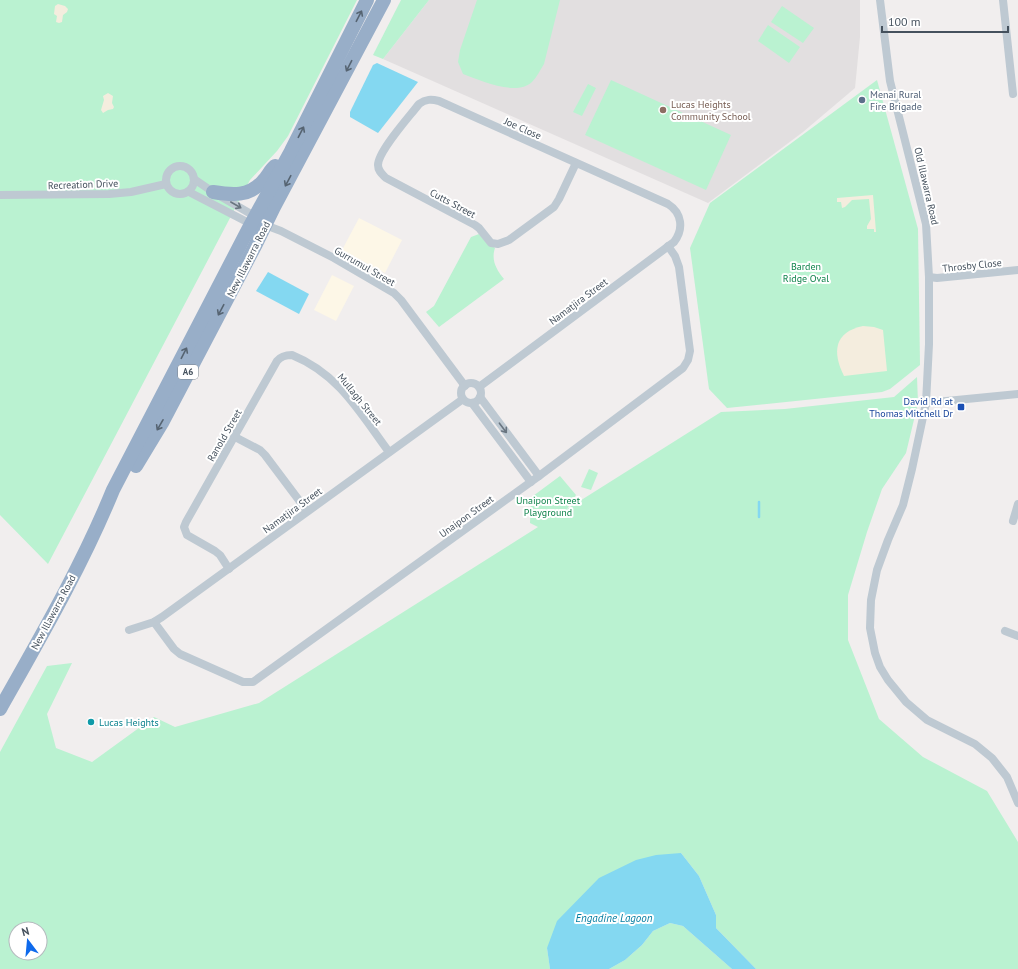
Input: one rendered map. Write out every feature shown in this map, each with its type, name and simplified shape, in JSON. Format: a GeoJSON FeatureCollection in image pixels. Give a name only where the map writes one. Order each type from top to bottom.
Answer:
{"type":"FeatureCollection","features":[{"type":"Feature","properties":{"kind":"highway","name":"New Illawarra Road"},"geometry":{"type":"LineString","coordinates":[[0,709],[49,621],[104,513],[119,494],[162,423],[257,221],[367,0]]}},
{"type":"Feature","properties":{"kind":"highway","name":"New Illawarra Road"},"geometry":{"type":"LineString","coordinates":[[257,221],[384,0]]}},
{"type":"Feature","properties":{"kind":"highway"},"geometry":{"type":"LineString","coordinates":[[213,192],[232,195],[249,192],[263,181],[272,168],[291,151]]}},
{"type":"Feature","properties":{"kind":"street","name":"Old Illawarra Road"},"geometry":{"type":"LineString","coordinates":[[880,0],[890,81],[926,224],[929,277],[929,344],[926,403],[903,505],[877,570],[871,600],[870,628],[880,667],[888,680],[906,702],[926,720],[975,744],[992,758],[1007,777],[1018,803]]}},
{"type":"Feature","properties":{"kind":"street"},"geometry":{"type":"LineString","coordinates":[[1002,0],[1013,94]]}},
{"type":"Feature","properties":{"kind":"street","name":"Joe Close"},"geometry":{"type":"LineString","coordinates":[[379,170],[379,159],[385,148],[419,104],[429,99],[439,101],[668,204],[677,212],[681,224]]}},
{"type":"Feature","properties":{"kind":"street","name":"Cutts Street"},"geometry":{"type":"LineString","coordinates":[[379,170],[386,178],[475,225],[491,243],[498,244],[509,240],[554,207],[576,163]]}},
{"type":"Feature","properties":{"kind":"street"},"geometry":{"type":"LineString","coordinates":[[189,192],[193,186],[194,179],[188,168],[175,166],[168,171],[166,175],[166,184],[173,193],[181,194],[189,192],[257,221]]}},
{"type":"Feature","properties":{"kind":"street"},"geometry":{"type":"LineString","coordinates":[[194,179],[257,221]]}},
{"type":"Feature","properties":{"kind":"street","name":"Recreation Drive"},"geometry":{"type":"LineString","coordinates":[[0,195],[109,194],[131,192],[166,184]]}},
{"type":"Feature","properties":{"kind":"street","name":"Gurrumul Street"},"geometry":{"type":"LineString","coordinates":[[257,221],[281,231],[327,255],[394,293],[401,300],[465,386]]}},
{"type":"Feature","properties":{"kind":"street","name":"Namatjira Street"},"geometry":{"type":"LineString","coordinates":[[479,387],[668,246],[678,237],[681,224]]}},
{"type":"Feature","properties":{"kind":"street","name":"Unaipon Street"},"geometry":{"type":"LineString","coordinates":[[154,622],[174,649],[180,654],[243,682],[253,682],[258,680],[531,482],[683,368],[688,360],[690,351],[679,267],[675,256],[668,246]]}},
{"type":"Feature","properties":{"kind":"street","name":"Throsby Close"},"geometry":{"type":"LineString","coordinates":[[929,277],[937,278],[1018,270]]}},
{"type":"Feature","properties":{"kind":"street","name":"Ranold Street"},"geometry":{"type":"LineString","coordinates":[[229,569],[220,555],[190,537],[185,531],[184,527],[277,361],[288,355]]}},
{"type":"Feature","properties":{"kind":"street","name":"Mullagh Street"},"geometry":{"type":"LineString","coordinates":[[288,355],[296,357],[317,367],[337,384],[389,452]]}},
{"type":"Feature","properties":{"kind":"street"},"geometry":{"type":"LineString","coordinates":[[480,397],[477,401],[472,403],[465,402],[461,390],[465,386],[474,384],[479,387],[480,397],[539,476]]}},
{"type":"Feature","properties":{"kind":"street"},"geometry":{"type":"LineString","coordinates":[[926,403],[1018,394]]}},
{"type":"Feature","properties":{"kind":"street","name":"Namatjira Street"},"geometry":{"type":"LineString","coordinates":[[129,630],[154,622],[463,399]]}},
{"type":"Feature","properties":{"kind":"street"},"geometry":{"type":"LineString","coordinates":[[472,403],[531,482]]}},
{"type":"Feature","properties":{"kind":"street"},"geometry":{"type":"LineString","coordinates":[[235,437],[260,450],[265,455],[307,511]]}},
{"type":"Feature","properties":{"kind":"street"},"geometry":{"type":"LineString","coordinates":[[1013,521],[1018,504]]}},
{"type":"Feature","properties":{"kind":"street"},"geometry":{"type":"LineString","coordinates":[[1005,631],[1018,636]]}},
{"type":"Feature","properties":{"kind":"shaded area","name":"Lucas Heights Community School"},"geometry":{"type":"Polygon","coordinates":[[[429,0],[860,0],[860,37],[855,88],[803,132],[708,203],[383,59],[429,0]]]}},
{"type":"Feature","properties":{"kind":"shaded area"},"geometry":{"type":"Polygon","coordinates":[[[359,218],[402,240],[385,273],[342,250],[359,218]]]}},
{"type":"Feature","properties":{"kind":"shaded area"},"geometry":{"type":"Polygon","coordinates":[[[332,275],[354,286],[336,321],[314,310],[332,275]]]}},
{"type":"Feature","properties":{"kind":"green space"},"geometry":{"type":"Polygon","coordinates":[[[0,0],[357,0],[288,136],[277,151],[250,180],[48,564],[0,515],[0,0]]]}},
{"type":"Feature","properties":{"kind":"green space"},"geometry":{"type":"Polygon","coordinates":[[[401,0],[429,0],[383,59],[373,55],[401,0]]]}},
{"type":"Feature","properties":{"kind":"green space"},"geometry":{"type":"Polygon","coordinates":[[[477,0],[560,0],[544,64],[532,82],[517,88],[508,88],[463,74],[458,62],[460,50],[477,0]]]}},
{"type":"Feature","properties":{"kind":"green space"},"geometry":{"type":"Polygon","coordinates":[[[782,6],[814,28],[803,43],[771,22],[782,6]]]}},
{"type":"Feature","properties":{"kind":"green space"},"geometry":{"type":"Polygon","coordinates":[[[768,25],[800,47],[789,63],[758,41],[768,25]]]}},
{"type":"Feature","properties":{"kind":"green space"},"geometry":{"type":"Polygon","coordinates":[[[611,80],[731,135],[706,190],[585,135],[611,80]]]}},
{"type":"Feature","properties":{"kind":"green space","name":"Barden Ridge Oval"},"geometry":{"type":"Polygon","coordinates":[[[877,80],[918,229],[920,365],[890,389],[882,392],[727,408],[709,389],[690,248],[710,203],[877,80]]]}},
{"type":"Feature","properties":{"kind":"green space"},"geometry":{"type":"Polygon","coordinates":[[[588,84],[596,88],[582,116],[573,112],[588,84]]]}},
{"type":"Feature","properties":{"kind":"green space"},"geometry":{"type":"Polygon","coordinates":[[[479,234],[486,242],[495,248],[495,264],[504,279],[439,327],[426,312],[434,306],[471,237],[479,234]]]}},
{"type":"Feature","properties":{"kind":"green space","name":"Unaipon Street Playground"},"geometry":{"type":"Polygon","coordinates":[[[917,377],[918,403],[906,453],[882,489],[848,595],[848,640],[879,719],[923,757],[987,791],[1018,842],[1018,969],[756,969],[716,928],[716,915],[699,876],[681,853],[547,948],[550,969],[0,969],[0,752],[47,666],[72,663],[47,714],[56,748],[92,762],[154,717],[175,727],[259,703],[538,527],[530,523],[531,500],[533,496],[560,476],[576,495],[567,509],[721,412],[785,409],[894,397],[917,377]]]}},
{"type":"Feature","properties":{"kind":"green space"},"geometry":{"type":"Polygon","coordinates":[[[589,469],[598,473],[591,490],[581,487],[589,469]]]}},
{"type":"Feature","properties":{"kind":"green space"},"geometry":{"type":"Polygon","coordinates":[[[670,923],[683,926],[732,969],[609,969],[625,960],[642,945],[653,931],[670,923]]]}},
{"type":"Feature","properties":{"kind":"sand"},"geometry":{"type":"Polygon","coordinates":[[[58,4],[65,6],[68,9],[63,15],[62,22],[59,23],[56,22],[57,16],[54,14],[55,6],[58,4]]]}},
{"type":"Feature","properties":{"kind":"sand"},"geometry":{"type":"Polygon","coordinates":[[[108,93],[113,96],[112,103],[114,107],[113,109],[103,113],[101,110],[104,100],[103,96],[108,93]]]}},
{"type":"Feature","properties":{"kind":"sand"},"geometry":{"type":"Polygon","coordinates":[[[873,195],[876,232],[874,232],[874,229],[867,229],[871,219],[869,199],[852,200],[842,208],[841,202],[837,202],[837,198],[873,195]]]}},
{"type":"Feature","properties":{"kind":"sand"},"geometry":{"type":"Polygon","coordinates":[[[863,326],[883,330],[887,371],[844,376],[838,359],[838,344],[846,333],[863,326]]]}},
{"type":"Feature","properties":{"kind":"water"},"geometry":{"type":"Polygon","coordinates":[[[377,63],[418,82],[378,133],[350,117],[350,112],[373,65],[377,63]]]}},
{"type":"Feature","properties":{"kind":"water"},"geometry":{"type":"Polygon","coordinates":[[[268,272],[309,294],[299,314],[256,291],[268,272]]]}},
{"type":"Feature","properties":{"kind":"water","name":"Engadine Lagoon"},"geometry":{"type":"Polygon","coordinates":[[[681,853],[699,876],[716,915],[716,928],[756,969],[732,969],[683,926],[670,923],[653,931],[642,945],[625,960],[609,969],[550,969],[547,948],[557,921],[599,878],[636,860],[656,855],[681,853]]]}},
{"type":"Feature","properties":{"kind":"waterway"},"geometry":{"type":"LineString","coordinates":[[759,502],[759,517]]}},
{"type":"Feature","properties":{"kind":"place","name":"Menai Rural Fire Brigade"},"geometry":{"type":"Point","coordinates":[862,100]}},
{"type":"Feature","properties":{"kind":"place","name":"Lucas Heights Community School"},"geometry":{"type":"Point","coordinates":[663,110]}},
{"type":"Feature","properties":{"kind":"place","name":"David Rd at Thomas Mitchell Dr"},"geometry":{"type":"Point","coordinates":[961,407]}},
{"type":"Feature","properties":{"kind":"place","name":"Lucas Heights"},"geometry":{"type":"Point","coordinates":[91,722]}}]}
